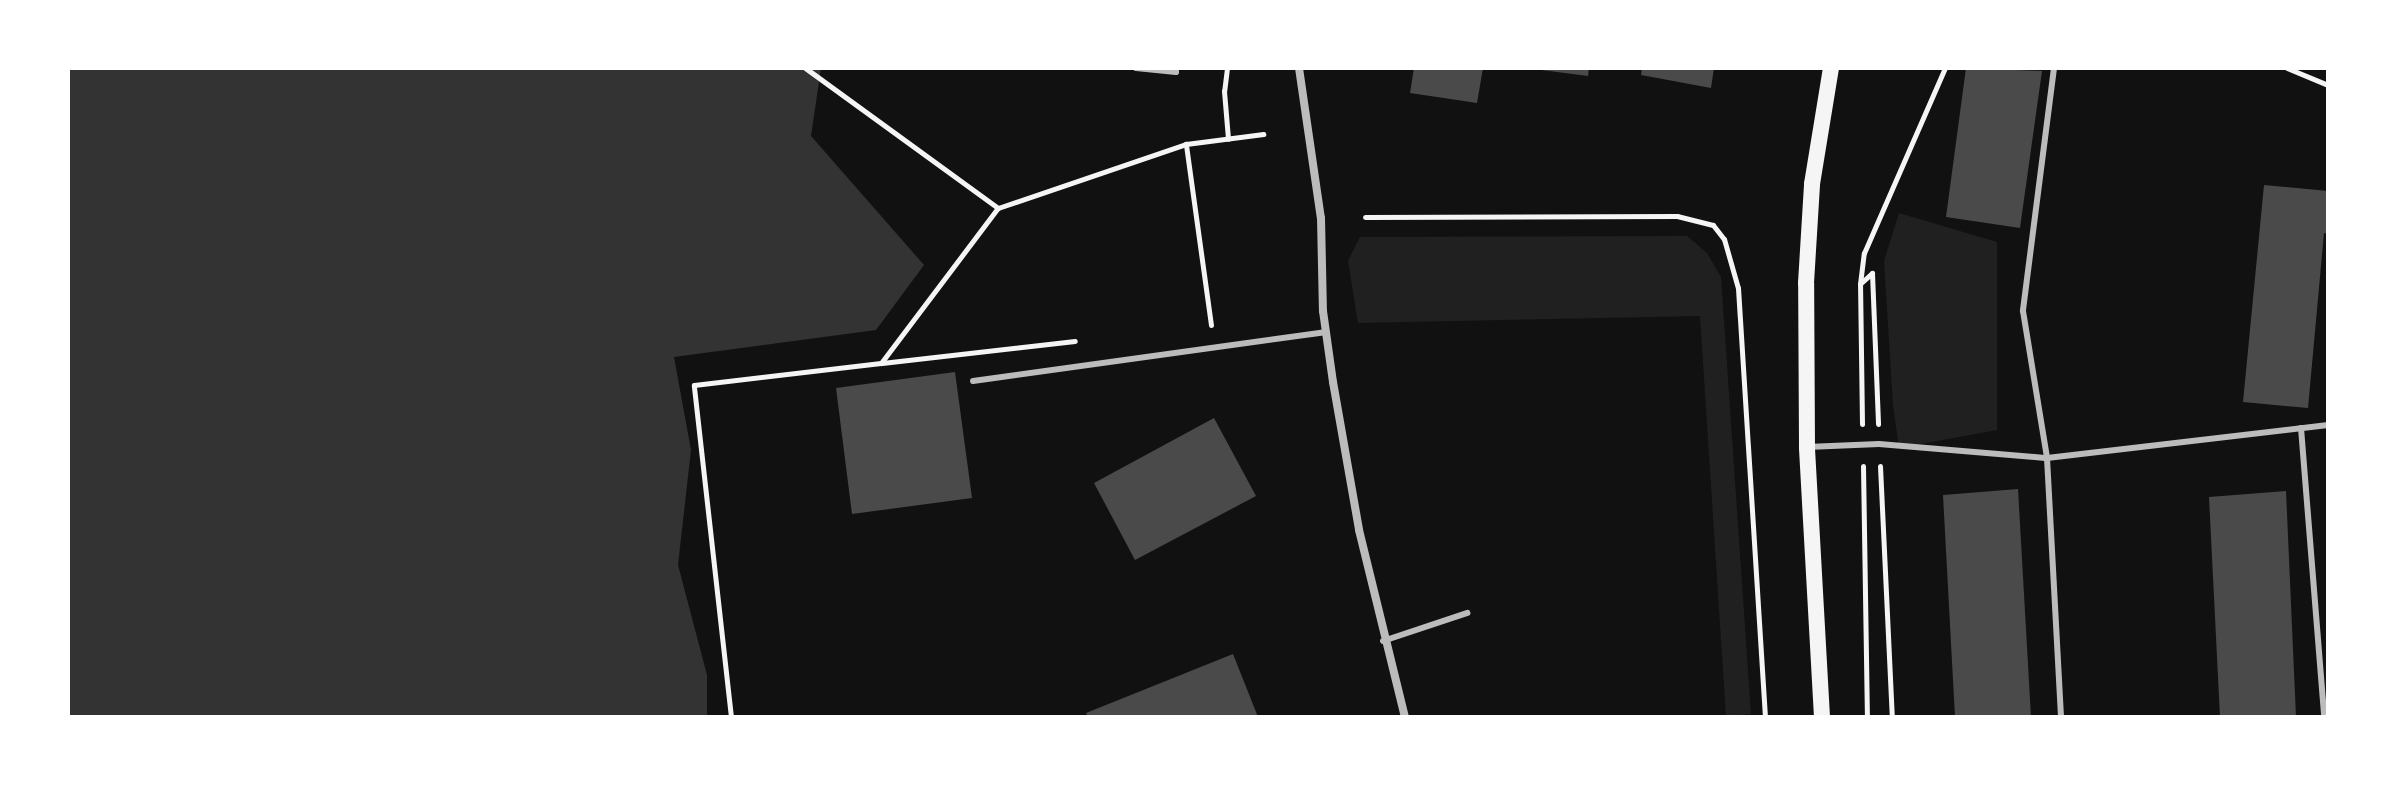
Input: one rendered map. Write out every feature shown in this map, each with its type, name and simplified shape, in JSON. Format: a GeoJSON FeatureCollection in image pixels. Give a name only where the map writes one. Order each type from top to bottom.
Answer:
{"type":"FeatureCollection","features":[{"type":"Feature","properties":{"kind":"main road"},"geometry":{"type":"LineString","coordinates":[[1822,717],[1807,447],[1806,283],[1811,198],[1831,68]]}},
{"type":"Feature","properties":{"kind":"street"},"geometry":{"type":"LineString","coordinates":[[1299,68],[1321,218],[1327,332],[1359,530],[1383,641],[1405,717]]}},
{"type":"Feature","properties":{"kind":"lane"},"geometry":{"type":"LineString","coordinates":[[1136,68],[1176,72],[1176,68]]}},
{"type":"Feature","properties":{"kind":"lane"},"geometry":{"type":"LineString","coordinates":[[2054,68],[2023,311],[2047,458],[2061,717]]}},
{"type":"Feature","properties":{"kind":"lane"},"geometry":{"type":"LineString","coordinates":[[973,381],[1327,332]]}},
{"type":"Feature","properties":{"kind":"lane"},"geometry":{"type":"LineString","coordinates":[[1807,447],[1862,443],[2047,458],[2328,425]]}},
{"type":"Feature","properties":{"kind":"lane"},"geometry":{"type":"LineString","coordinates":[[2301,428],[2324,717]]}},
{"type":"Feature","properties":{"kind":"lane"},"geometry":{"type":"LineString","coordinates":[[1383,641],[1467,613]]}},
{"type":"Feature","properties":{"kind":"path"},"geometry":{"type":"LineString","coordinates":[[805,68],[998,208]]}},
{"type":"Feature","properties":{"kind":"path"},"geometry":{"type":"LineString","coordinates":[[1227,68],[1224,91],[1228,139]]}},
{"type":"Feature","properties":{"kind":"path"},"geometry":{"type":"LineString","coordinates":[[1867,717],[1860,284],[1864,253],[1945,68]]}},
{"type":"Feature","properties":{"kind":"path"},"geometry":{"type":"LineString","coordinates":[[2287,68],[2328,85]]}},
{"type":"Feature","properties":{"kind":"path"},"geometry":{"type":"LineString","coordinates":[[881,363],[998,208],[1186,144],[1263,134]]}},
{"type":"Feature","properties":{"kind":"path"},"geometry":{"type":"LineString","coordinates":[[1186,144],[1208,325],[1222,323]]}},
{"type":"Feature","properties":{"kind":"path"},"geometry":{"type":"LineString","coordinates":[[1365,217],[1693,218],[1713,225],[1724,239],[1738,288],[1765,717]]}},
{"type":"Feature","properties":{"kind":"path"},"geometry":{"type":"LineString","coordinates":[[1860,284],[1872,273],[1892,717]]}},
{"type":"Feature","properties":{"kind":"path"},"geometry":{"type":"LineString","coordinates":[[731,717],[694,385],[1083,340]]}},
{"type":"Feature","properties":{"kind":"shaded area"},"geometry":{"type":"Polygon","coordinates":[[[68,68],[821,68],[811,136],[924,265],[876,330],[674,357],[691,450],[678,565],[707,675],[707,717],[68,717],[68,68]]]}},
{"type":"Feature","properties":{"kind":"shaded area"},"geometry":{"type":"Polygon","coordinates":[[[1899,213],[1997,242],[1997,430],[1899,448],[1893,405],[1884,261],[1899,213]]]}},
{"type":"Feature","properties":{"kind":"shaded area"},"geometry":{"type":"Polygon","coordinates":[[[1687,236],[1707,253],[1721,277],[1751,714],[1726,717],[1700,316],[1358,323],[1348,261],[1360,237],[1687,236]]]}},
{"type":"Feature","properties":{"kind":"building"},"geometry":{"type":"Polygon","coordinates":[[[1414,68],[1483,68],[1477,103],[1410,93],[1414,68]]]}},
{"type":"Feature","properties":{"kind":"building"},"geometry":{"type":"Polygon","coordinates":[[[1526,68],[1589,68],[1588,76],[1526,68]]]}},
{"type":"Feature","properties":{"kind":"building"},"geometry":{"type":"Polygon","coordinates":[[[1642,68],[1714,68],[1711,88],[1641,75],[1642,68]]]}},
{"type":"Feature","properties":{"kind":"building"},"geometry":{"type":"Polygon","coordinates":[[[1966,68],[2042,71],[2020,228],[1946,217],[1966,68]]]}},
{"type":"Feature","properties":{"kind":"building"},"geometry":{"type":"Polygon","coordinates":[[[2264,185],[2328,191],[2328,234],[2324,233],[2308,408],[2243,402],[2264,185]]]}},
{"type":"Feature","properties":{"kind":"building"},"geometry":{"type":"Polygon","coordinates":[[[955,372],[972,498],[852,514],[836,388],[955,372]]]}},
{"type":"Feature","properties":{"kind":"building"},"geometry":{"type":"Polygon","coordinates":[[[1214,418],[1256,496],[1135,560],[1094,483],[1214,418]]]}},
{"type":"Feature","properties":{"kind":"building"},"geometry":{"type":"Polygon","coordinates":[[[2018,489],[2031,717],[1955,717],[1943,495],[2018,489]]]}},
{"type":"Feature","properties":{"kind":"building"},"geometry":{"type":"Polygon","coordinates":[[[2286,491],[2296,717],[2220,717],[2209,497],[2286,491]]]}},
{"type":"Feature","properties":{"kind":"building"},"geometry":{"type":"Polygon","coordinates":[[[1233,654],[1258,717],[1088,717],[1086,713],[1233,654]]]}}]}
